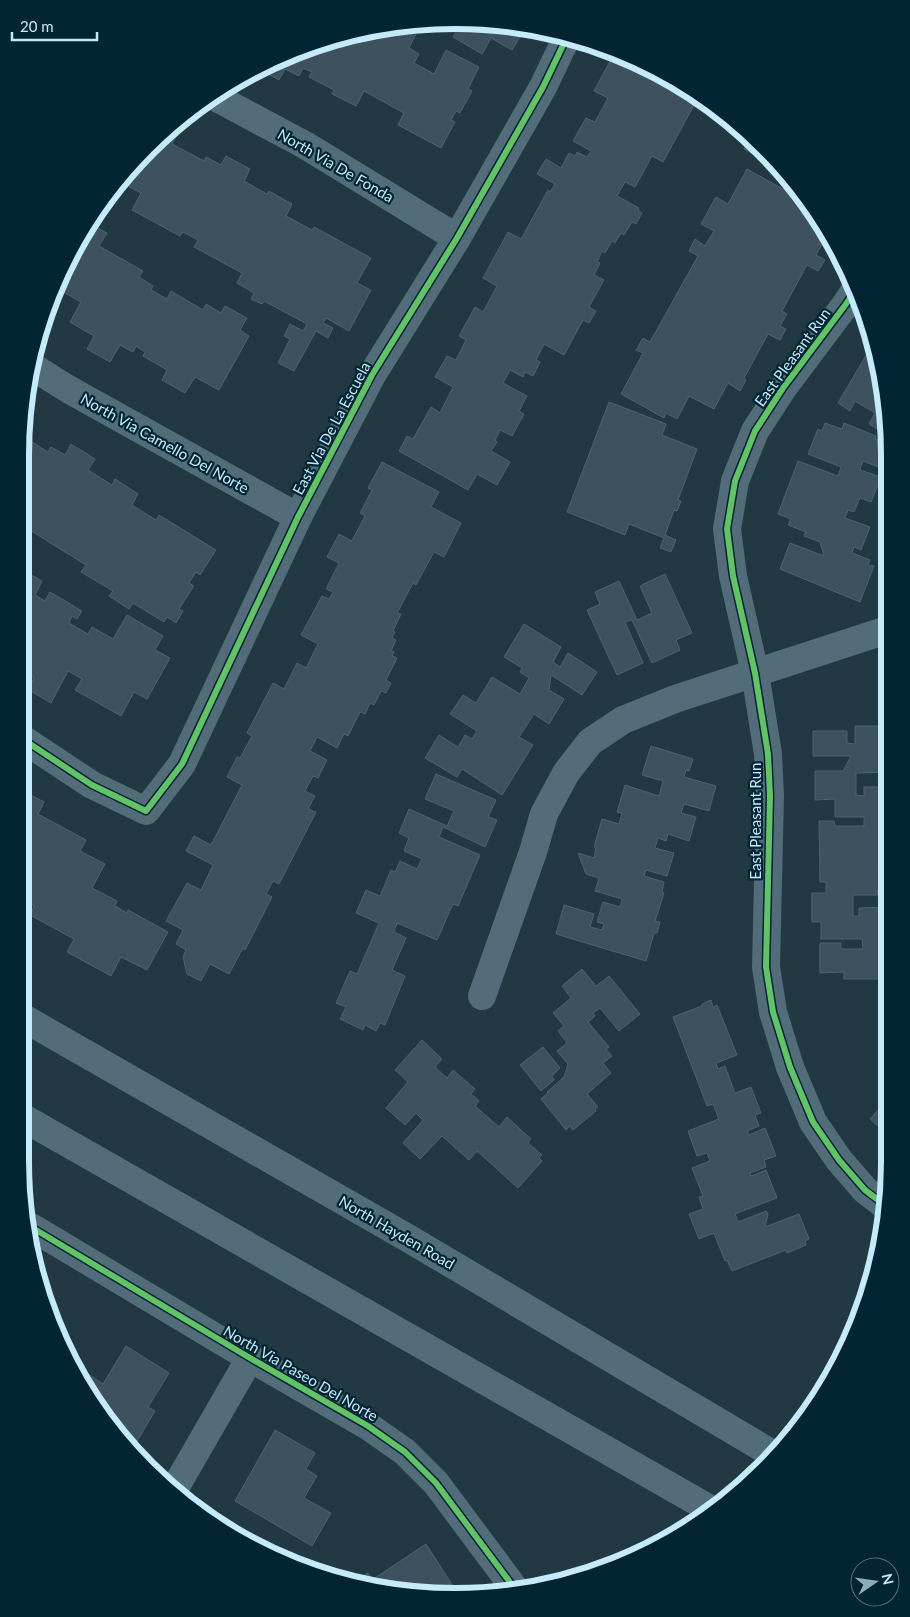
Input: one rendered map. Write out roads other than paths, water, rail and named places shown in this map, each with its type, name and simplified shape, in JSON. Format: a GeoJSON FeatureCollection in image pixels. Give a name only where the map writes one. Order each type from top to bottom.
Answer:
{"type":"FeatureCollection","features":[{"type":"Feature","properties":{"kind":"street","name":"East Via De La Escuela"},"geometry":{"type":"LineString","coordinates":[[29,744],[92,785],[146,812],[182,764],[298,517],[372,375],[457,238],[543,87],[564,43]]}},
{"type":"Feature","properties":{"kind":"street","name":"North Via De Fonda"},"geometry":{"type":"LineString","coordinates":[[220,100],[305,145],[457,238]]}},
{"type":"Feature","properties":{"kind":"street","name":"East Pleasant Run"},"geometry":{"type":"LineString","coordinates":[[851,297],[783,388],[755,431],[736,481],[727,529],[733,576],[754,673],[768,754],[770,780],[766,967],[773,1012],[790,1068],[813,1122],[839,1160],[865,1190],[879,1201]]}},
{"type":"Feature","properties":{"kind":"street","name":"North Via Camello Del Norte"},"geometry":{"type":"LineString","coordinates":[[37,370],[68,389],[298,517]]}},
{"type":"Feature","properties":{"kind":"street"},"geometry":{"type":"LineString","coordinates":[[482,996],[544,814],[566,773],[590,742],[623,720],[675,700],[881,632]]}},
{"type":"Feature","properties":{"kind":"street","name":"North Hayden Road"},"geometry":{"type":"LineString","coordinates":[[29,1021],[406,1237],[767,1451]]}},
{"type":"Feature","properties":{"kind":"street"},"geometry":{"type":"LineString","coordinates":[[29,1121],[705,1506]]}},
{"type":"Feature","properties":{"kind":"street","name":"North Via Paseo Del Norte"},"geometry":{"type":"LineString","coordinates":[[34,1229],[368,1426],[405,1452],[436,1483],[512,1585]]}},
{"type":"Feature","properties":{"kind":"street"},"geometry":{"type":"LineString","coordinates":[[177,1484],[250,1358]]}}]}
